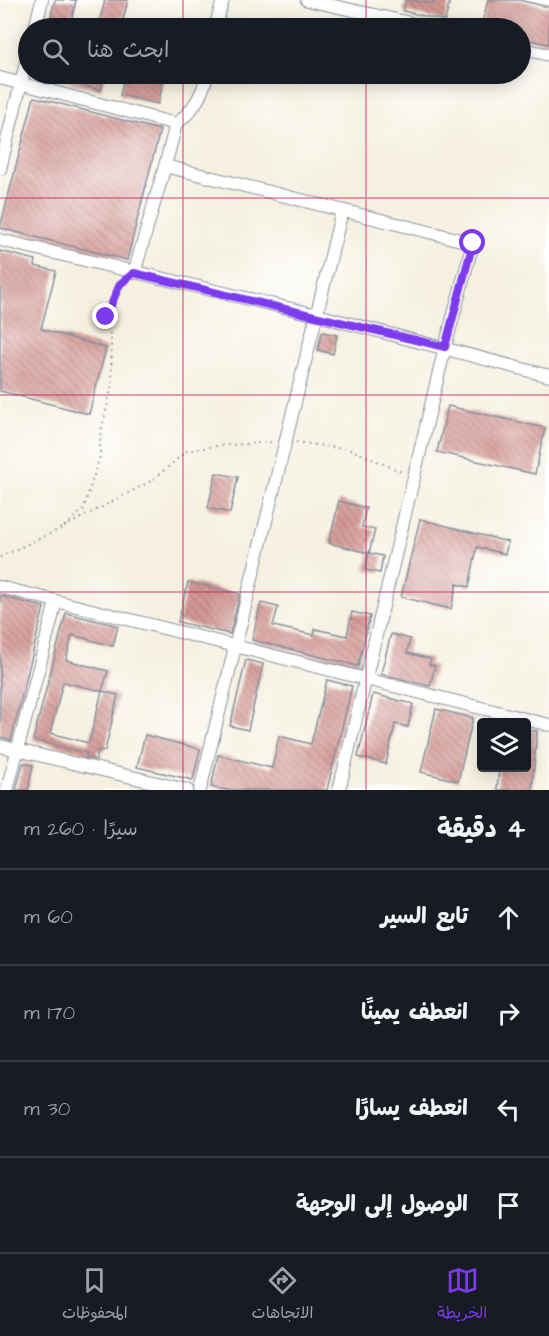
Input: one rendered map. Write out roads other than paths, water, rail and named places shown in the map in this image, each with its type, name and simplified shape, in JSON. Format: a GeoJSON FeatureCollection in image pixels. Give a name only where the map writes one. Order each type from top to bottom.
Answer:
{"type":"FeatureCollection","features":[{"type":"Feature","properties":{"kind":"street"},"geometry":{"type":"LineString","coordinates":[[38,18],[42,0]]}},
{"type":"Feature","properties":{"kind":"street"},"geometry":{"type":"LineString","coordinates":[[218,18],[223,0]]}},
{"type":"Feature","properties":{"kind":"street"},"geometry":{"type":"LineString","coordinates":[[307,0],[388,18]]}},
{"type":"Feature","properties":{"kind":"street"},"geometry":{"type":"LineString","coordinates":[[531,51],[549,55]]}},
{"type":"Feature","properties":{"kind":"street"},"geometry":{"type":"LineString","coordinates":[[0,78],[18,82]]}},
{"type":"Feature","properties":{"kind":"street"},"geometry":{"type":"LineString","coordinates":[[0,169],[21,84]]}},
{"type":"Feature","properties":{"kind":"street"},"geometry":{"type":"LineString","coordinates":[[25,84],[176,124]]}},
{"type":"Feature","properties":{"kind":"street"},"geometry":{"type":"LineString","coordinates":[[134,273],[176,124],[189,114],[198,101],[204,84]]}},
{"type":"Feature","properties":{"kind":"street"},"geometry":{"type":"LineString","coordinates":[[165,166],[473,243],[445,347],[339,790]]}},
{"type":"Feature","properties":{"kind":"street"},"geometry":{"type":"LineString","coordinates":[[200,790],[342,211]]}},
{"type":"Feature","properties":{"kind":"street"},"geometry":{"type":"LineString","coordinates":[[0,240],[317,315],[549,376]]}},
{"type":"Feature","properties":{"kind":"street"},"geometry":{"type":"LineString","coordinates":[[0,587],[549,725]]}},
{"type":"Feature","properties":{"kind":"street"},"geometry":{"type":"LineString","coordinates":[[7,790],[56,602]]}},
{"type":"Feature","properties":{"kind":"street"},"geometry":{"type":"LineString","coordinates":[[0,746],[187,790]]}}]}
